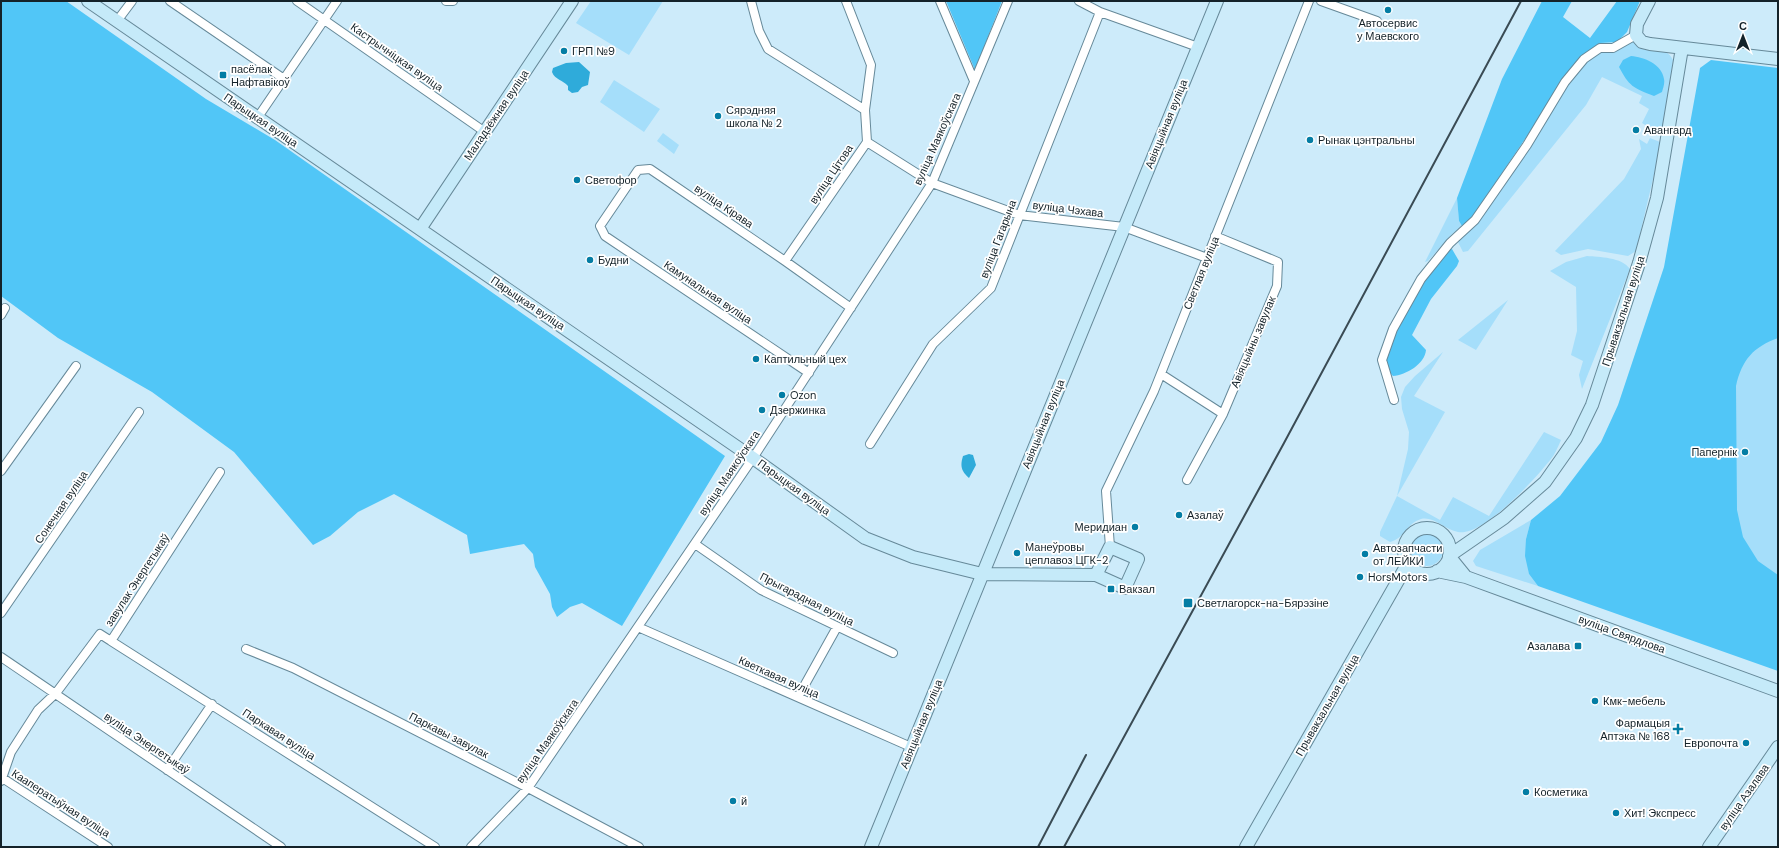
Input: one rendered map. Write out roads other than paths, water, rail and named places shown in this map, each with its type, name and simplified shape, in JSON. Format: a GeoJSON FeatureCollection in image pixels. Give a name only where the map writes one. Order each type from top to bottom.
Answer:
{"type":"FeatureCollection","features":[{"type":"Feature","properties":{"kind":"street","name":"Парыцкая вуліца"},"geometry":{"type":"LineString","coordinates":[[88,1],[753,458],[865,538],[912,557],[982,574]]}},
{"type":"Feature","properties":{"kind":"street"},"geometry":{"type":"LineString","coordinates":[[117,21],[132,1]]}},
{"type":"Feature","properties":{"kind":"street"},"geometry":{"type":"LineString","coordinates":[[170,1],[284,79]]}},
{"type":"Feature","properties":{"kind":"street","name":"Кастрычніцкая вуліца"},"geometry":{"type":"LineString","coordinates":[[297,1],[485,132]]}},
{"type":"Feature","properties":{"kind":"street"},"geometry":{"type":"LineString","coordinates":[[258,118],[338,1]]}},
{"type":"Feature","properties":{"kind":"street"},"geometry":{"type":"LineString","coordinates":[[446,1],[452,1]]}},
{"type":"Feature","properties":{"kind":"street","name":"Маладзёжная вуліца"},"geometry":{"type":"LineString","coordinates":[[420,229],[572,1]]}},
{"type":"Feature","properties":{"kind":"street"},"geometry":{"type":"LineString","coordinates":[[751,1],[759,31],[768,49],[865,110]]}},
{"type":"Feature","properties":{"kind":"street","name":"вуліца Цітова"},"geometry":{"type":"LineString","coordinates":[[785,260],[866,142],[865,110],[871,65],[846,1]]}},
{"type":"Feature","properties":{"kind":"street"},"geometry":{"type":"LineString","coordinates":[[940,1],[974,81]]}},
{"type":"Feature","properties":{"kind":"street","name":"вуліца Маякоўскага"},"geometry":{"type":"LineString","coordinates":[[471,847],[528,788],[753,458],[932,183],[1008,1]]}},
{"type":"Feature","properties":{"kind":"street"},"geometry":{"type":"LineString","coordinates":[[1078,1],[1100,12],[1198,47]]}},
{"type":"Feature","properties":{"kind":"street","name":"Авіяцыйная вуліца"},"geometry":{"type":"LineString","coordinates":[[871,847],[1217,1]]}},
{"type":"Feature","properties":{"kind":"street","name":"Светлая вуліца"},"geometry":{"type":"LineString","coordinates":[[1096,575],[1110,546],[1106,491],[1160,374],[1309,1]]}},
{"type":"Feature","properties":{"kind":"street"},"geometry":{"type":"LineString","coordinates":[[1322,1],[1377,21]]}},
{"type":"Feature","properties":{"kind":"street"},"geometry":{"type":"LineString","coordinates":[[1649,1],[1636,24],[1636,35],[1642,42],[1778,59]]}},
{"type":"Feature","properties":{"kind":"street","name":"вуліца Гагарына"},"geometry":{"type":"LineString","coordinates":[[870,444],[933,344],[991,288],[1100,12]]}},
{"type":"Feature","properties":{"kind":"street"},"geometry":{"type":"LineString","coordinates":[[1394,400],[1382,360],[1393,329],[1421,279],[1450,243],[1475,220],[1527,145],[1565,82],[1584,59],[1600,48],[1613,48],[1636,35]]}},
{"type":"Feature","properties":{"kind":"street","name":"Прывакзальная вуліца"},"geometry":{"type":"LineString","coordinates":[[1449,556],[1504,518],[1545,482],[1576,438],[1592,405],[1639,263],[1657,198],[1682,48]]}},
{"type":"Feature","properties":{"kind":"street","name":"вуліца Чэхава"},"geometry":{"type":"LineString","coordinates":[[866,142],[932,183],[1019,215],[1124,227],[1207,258]]}},
{"type":"Feature","properties":{"kind":"street","name":"вуліца Кірава"},"geometry":{"type":"LineString","coordinates":[[600,226],[638,170],[650,168],[785,260],[851,308]]}},
{"type":"Feature","properties":{"kind":"street","name":"Камунальная вуліца"},"geometry":{"type":"LineString","coordinates":[[600,226],[605,236],[809,373]]}},
{"type":"Feature","properties":{"kind":"street","name":"Авіяцыйны завулак"},"geometry":{"type":"LineString","coordinates":[[1186,480],[1223,414],[1277,286],[1278,262],[1216,236]]}},
{"type":"Feature","properties":{"kind":"street"},"geometry":{"type":"LineString","coordinates":[[1,471],[76,366]]}},
{"type":"Feature","properties":{"kind":"street"},"geometry":{"type":"LineString","coordinates":[[1160,374],[1223,414]]}},
{"type":"Feature","properties":{"kind":"street","name":"Сонечная вуліца"},"geometry":{"type":"LineString","coordinates":[[1,613],[139,412]]}},
{"type":"Feature","properties":{"kind":"street","name":"завулак Энергетыкаў"},"geometry":{"type":"LineString","coordinates":[[2,778],[11,752],[38,710],[56,693],[100,634],[111,641],[220,472]]}},
{"type":"Feature","properties":{"kind":"street"},"geometry":{"type":"LineString","coordinates":[[1442,533],[1449,544],[1449,556],[1443,567],[1431,573],[1418,572],[1408,563],[1406,558],[1405,545],[1412,534],[1424,528],[1430,528],[1462,539],[1482,533]]}},
{"type":"Feature","properties":{"kind":"street","name":"Прыгарадная вуліца"},"geometry":{"type":"LineString","coordinates":[[695,544],[761,590],[893,653]]}},
{"type":"Feature","properties":{"kind":"street"},"geometry":{"type":"LineString","coordinates":[[982,574],[1096,575],[1125,588],[1138,559],[1110,546]]}},
{"type":"Feature","properties":{"kind":"street"},"geometry":{"type":"LineString","coordinates":[[1449,556],[1466,577]]}},
{"type":"Feature","properties":{"kind":"street","name":"Прывакзальная вуліца"},"geometry":{"type":"LineString","coordinates":[[1246,847],[1408,563]]}},
{"type":"Feature","properties":{"kind":"street","name":"вуліца Свярдлова"},"geometry":{"type":"LineString","coordinates":[[1437,571],[1466,577],[1778,691]]}},
{"type":"Feature","properties":{"kind":"street","name":"Кветкавая вуліца"},"geometry":{"type":"LineString","coordinates":[[638,627],[911,747]]}},
{"type":"Feature","properties":{"kind":"street"},"geometry":{"type":"LineString","coordinates":[[798,697],[837,627]]}},
{"type":"Feature","properties":{"kind":"street","name":"Паркавая вуліца"},"geometry":{"type":"LineString","coordinates":[[111,641],[436,847]]}},
{"type":"Feature","properties":{"kind":"street","name":"Паркавы завулак"},"geometry":{"type":"LineString","coordinates":[[246,649],[293,668],[528,788],[639,847]]}},
{"type":"Feature","properties":{"kind":"street","name":"вуліца Энергетыкаў"},"geometry":{"type":"LineString","coordinates":[[1,657],[281,847]]}},
{"type":"Feature","properties":{"kind":"street"},"geometry":{"type":"LineString","coordinates":[[167,770],[212,704]]}},
{"type":"Feature","properties":{"kind":"street","name":"вуліца Азалава"},"geometry":{"type":"LineString","coordinates":[[1709,847],[1778,747]]}},
{"type":"Feature","properties":{"kind":"street","name":"Кааператыўная вуліца"},"geometry":{"type":"LineString","coordinates":[[2,778],[108,847]]}},
{"type":"Feature","properties":{"kind":"railway"},"geometry":{"type":"LineString","coordinates":[[1064,847],[1284,443],[1521,1]]}},
{"type":"Feature","properties":{"kind":"railway"},"geometry":{"type":"LineString","coordinates":[[1038,847],[1086,755]]}},
{"type":"Feature","properties":{"kind":"place","name":"Автосервис у Маевского"},"geometry":{"type":"Point","coordinates":[1388,10]}},
{"type":"Feature","properties":{"kind":"place","name":"ГРП №9"},"geometry":{"type":"Point","coordinates":[564,51]}},
{"type":"Feature","properties":{"kind":"place","name":"пасёлак Нафтавікоў"},"geometry":{"type":"Point","coordinates":[223,75]}},
{"type":"Feature","properties":{"kind":"place","name":"Сярэдняя школа № 2"},"geometry":{"type":"Point","coordinates":[718,116]}},
{"type":"Feature","properties":{"kind":"place","name":"Авангард"},"geometry":{"type":"Point","coordinates":[1636,130]}},
{"type":"Feature","properties":{"kind":"place","name":"Рынак цэнтральны"},"geometry":{"type":"Point","coordinates":[1310,140]}},
{"type":"Feature","properties":{"kind":"place","name":"Светофор"},"geometry":{"type":"Point","coordinates":[577,180]}},
{"type":"Feature","properties":{"kind":"place","name":"Будни"},"geometry":{"type":"Point","coordinates":[590,260]}},
{"type":"Feature","properties":{"kind":"place","name":"Каптильный цех"},"geometry":{"type":"Point","coordinates":[756,359]}},
{"type":"Feature","properties":{"kind":"place","name":"Ozon"},"geometry":{"type":"Point","coordinates":[782,395]}},
{"type":"Feature","properties":{"kind":"place","name":"Дзержинка"},"geometry":{"type":"Point","coordinates":[762,410]}},
{"type":"Feature","properties":{"kind":"place","name":"Папернік"},"geometry":{"type":"Point","coordinates":[1745,452]}},
{"type":"Feature","properties":{"kind":"place","name":"Азалаў"},"geometry":{"type":"Point","coordinates":[1179,515]}},
{"type":"Feature","properties":{"kind":"place","name":"Меридиан"},"geometry":{"type":"Point","coordinates":[1135,527]}},
{"type":"Feature","properties":{"kind":"place","name":"Манеўровы цеплавоз ЦГК-2"},"geometry":{"type":"Point","coordinates":[1017,553]}},
{"type":"Feature","properties":{"kind":"place","name":"Автозапчасти от ЛЕЙКИ"},"geometry":{"type":"Point","coordinates":[1365,554]}},
{"type":"Feature","properties":{"kind":"place","name":"HorsMotors"},"geometry":{"type":"Point","coordinates":[1360,577]}},
{"type":"Feature","properties":{"kind":"place","name":"Вакзал"},"geometry":{"type":"Point","coordinates":[1111,589]}},
{"type":"Feature","properties":{"kind":"place","name":"Светлагорск-на-Бярэзіне"},"geometry":{"type":"Point","coordinates":[1188,603]}},
{"type":"Feature","properties":{"kind":"place","name":"Азалава"},"geometry":{"type":"Point","coordinates":[1578,646]}},
{"type":"Feature","properties":{"kind":"place","name":"Кмк-мебель"},"geometry":{"type":"Point","coordinates":[1595,701]}},
{"type":"Feature","properties":{"kind":"place","name":"Фармацыя Аптэка № 168"},"geometry":{"type":"Point","coordinates":[1678,729]}},
{"type":"Feature","properties":{"kind":"place","name":"Европочта"},"geometry":{"type":"Point","coordinates":[1746,743]}},
{"type":"Feature","properties":{"kind":"place","name":"Косметика"},"geometry":{"type":"Point","coordinates":[1526,792]}},
{"type":"Feature","properties":{"kind":"place","name":"й"},"geometry":{"type":"Point","coordinates":[733,801]}},
{"type":"Feature","properties":{"kind":"place","name":"Хит! Экспресс"},"geometry":{"type":"Point","coordinates":[1616,813]}}]}
